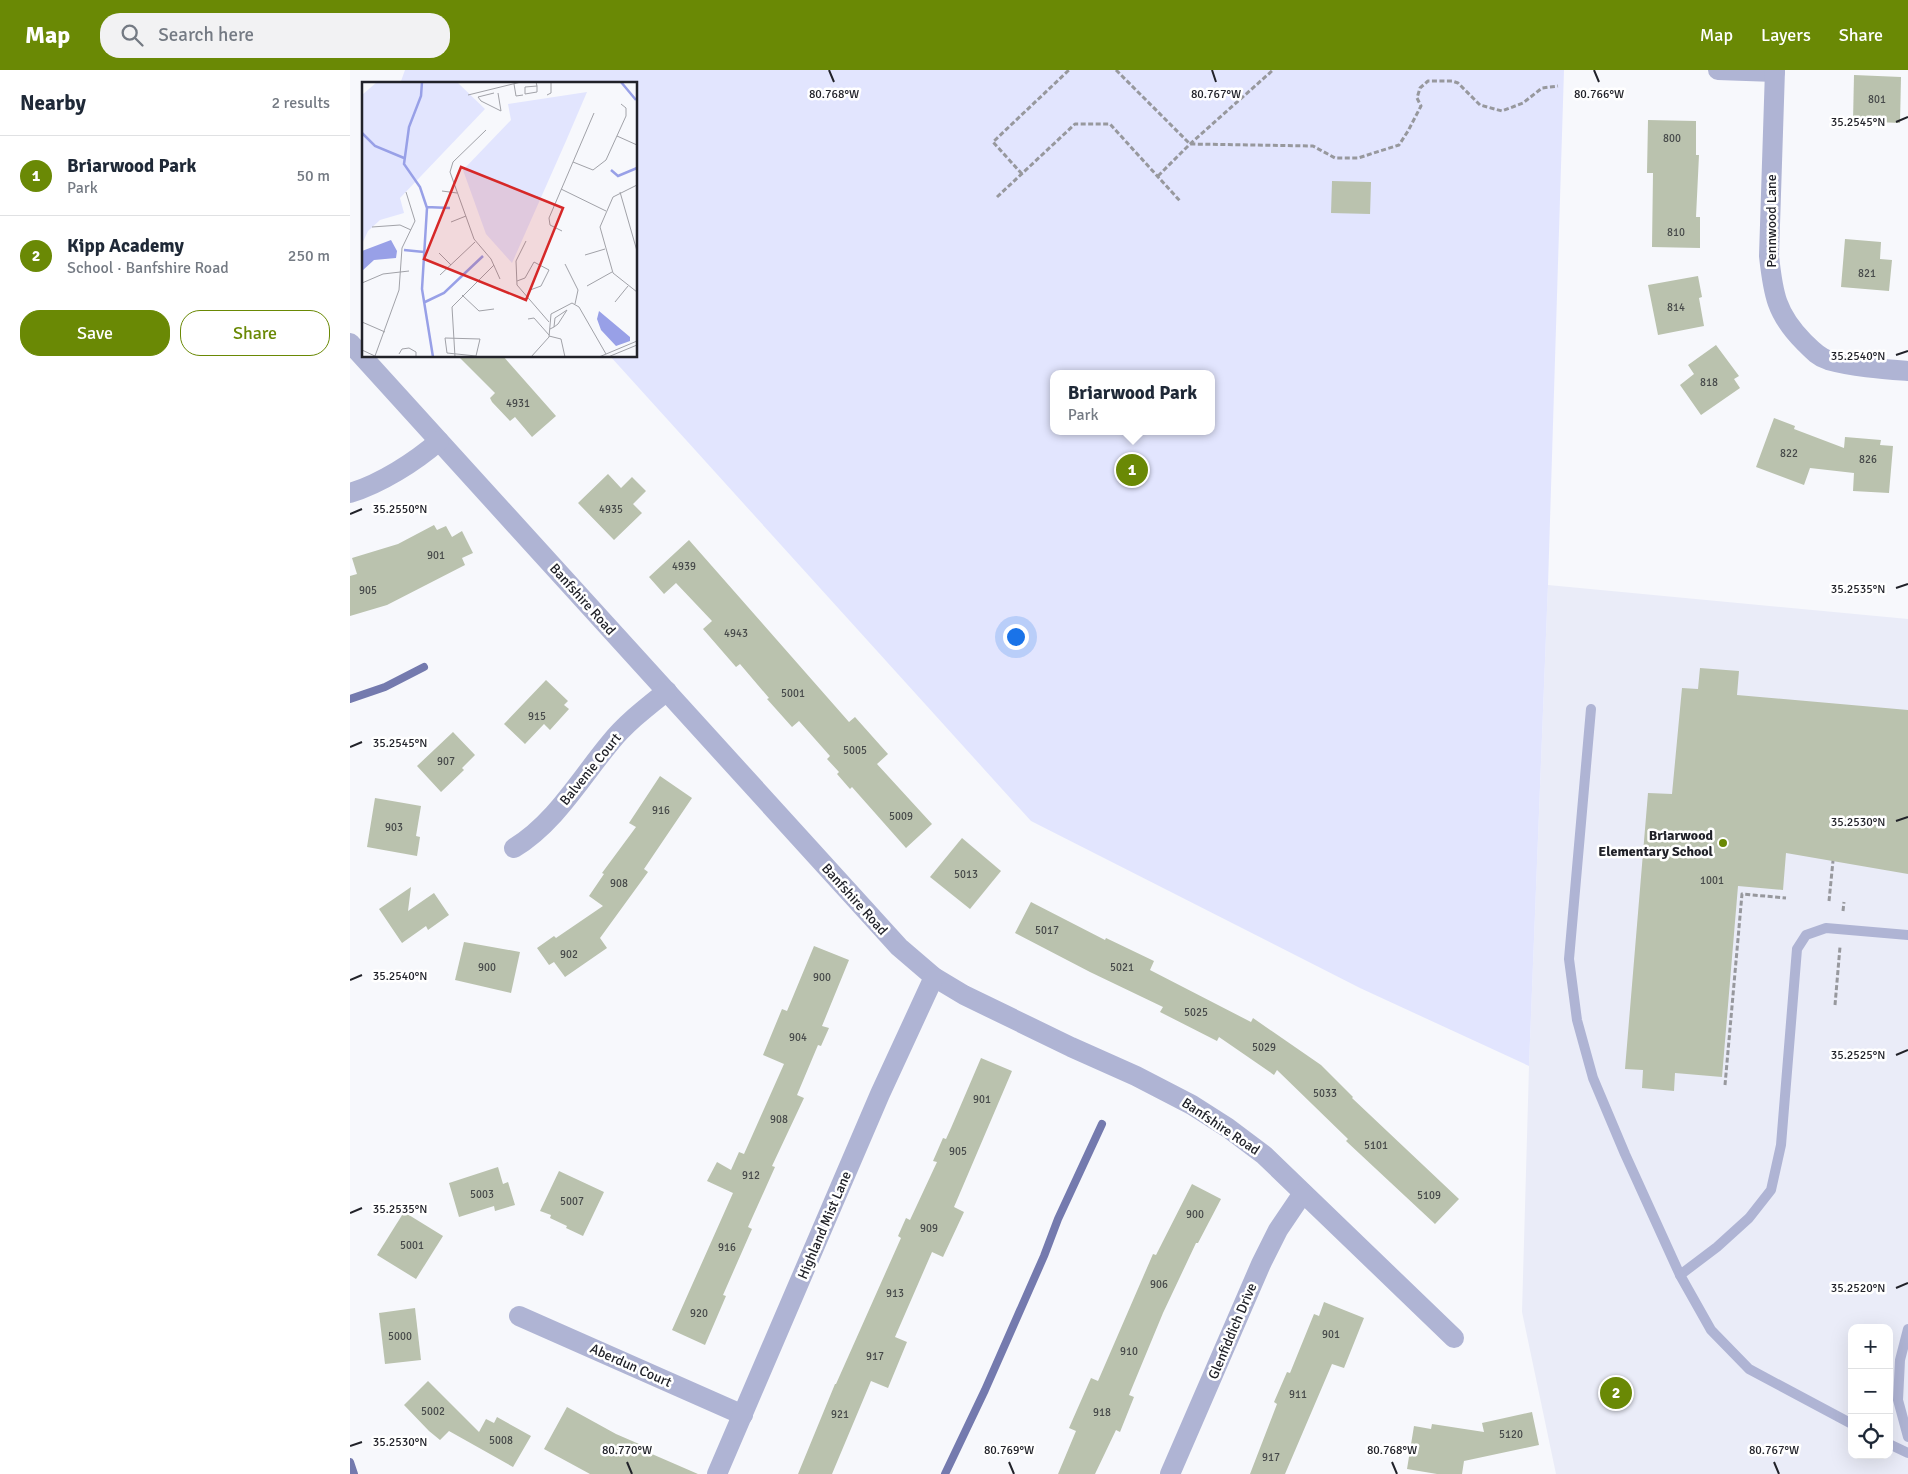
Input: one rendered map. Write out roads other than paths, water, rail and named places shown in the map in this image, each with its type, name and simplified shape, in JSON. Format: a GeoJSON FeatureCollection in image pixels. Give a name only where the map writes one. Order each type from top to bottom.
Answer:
{"type":"FeatureCollection","features":[{"type":"Feature","properties":{"kind":"street"},"geometry":{"type":"LineString","coordinates":[[1718,70],[1775,71]]}},
{"type":"Feature","properties":{"kind":"street","name":"Pennwood Lane"},"geometry":{"type":"LineString","coordinates":[[1775,71],[1769,256],[1773,287],[1782,316],[1792,330],[1814,352],[1827,360],[1876,369],[1908,371]]}},
{"type":"Feature","properties":{"kind":"street","name":"Banfshire Road"},"geometry":{"type":"LineString","coordinates":[[350,343],[362,356]]}},
{"type":"Feature","properties":{"kind":"street","name":"Banfshire Road"},"geometry":{"type":"LineString","coordinates":[[364,358],[899,947],[934,977],[964,995],[1192,1104],[1228,1128],[1264,1155],[1454,1338]]}},
{"type":"Feature","properties":{"kind":"street"},"geometry":{"type":"LineString","coordinates":[[350,493],[375,484],[428,451],[439,441]]}},
{"type":"Feature","properties":{"kind":"street","name":"Balvenie Court"},"geometry":{"type":"LineString","coordinates":[[514,848],[548,820],[610,742],[631,720],[667,691]]}},
{"type":"Feature","properties":{"kind":"street","name":"Highland Mist Lane"},"geometry":{"type":"LineString","coordinates":[[716,1474],[744,1414],[880,1094],[934,977]]}},
{"type":"Feature","properties":{"kind":"street","name":"Glenfiddich Drive"},"geometry":{"type":"LineString","coordinates":[[1170,1474],[1278,1230],[1303,1193]]}},
{"type":"Feature","properties":{"kind":"street","name":"Aberdun Court"},"geometry":{"type":"LineString","coordinates":[[519,1316],[744,1414]]}},
{"type":"Feature","properties":{"kind":"lane"},"geometry":{"type":"LineString","coordinates":[[1591,709],[1569,959],[1576,1020],[1593,1078],[1680,1275],[1710,1330],[1749,1369],[1848,1422]]}},
{"type":"Feature","properties":{"kind":"lane"},"geometry":{"type":"LineString","coordinates":[[1680,1275],[1717,1247],[1748,1218],[1771,1190],[1781,1145],[1797,949],[1806,935],[1826,928],[1908,935]]}},
{"type":"Feature","properties":{"kind":"lane"},"geometry":{"type":"LineString","coordinates":[[1908,1329],[1900,1360],[1898,1400],[1908,1438]]}},
{"type":"Feature","properties":{"kind":"lane"},"geometry":{"type":"LineString","coordinates":[[1893,1446],[1908,1452]]}},
{"type":"Feature","properties":{"kind":"waterway"},"geometry":{"type":"LineString","coordinates":[[350,699],[385,687],[424,667]]}},
{"type":"Feature","properties":{"kind":"waterway"},"geometry":{"type":"LineString","coordinates":[[945,1474],[985,1390],[1044,1256],[1058,1219],[1102,1124]]}},
{"type":"Feature","properties":{"kind":"waterway"},"geometry":{"type":"LineString","coordinates":[[350,1462],[354,1474]]}},
{"type":"Feature","properties":{"kind":"place","name":"Briarwood Park"},"geometry":{"type":"Point","coordinates":[1132,470]}},
{"type":"Feature","properties":{"kind":"place","name":"Briarwood Elementary School"},"geometry":{"type":"Point","coordinates":[1723,843]}},
{"type":"Feature","properties":{"kind":"place","name":"Kipp Academy"},"geometry":{"type":"Point","coordinates":[1616,1393]}}]}
